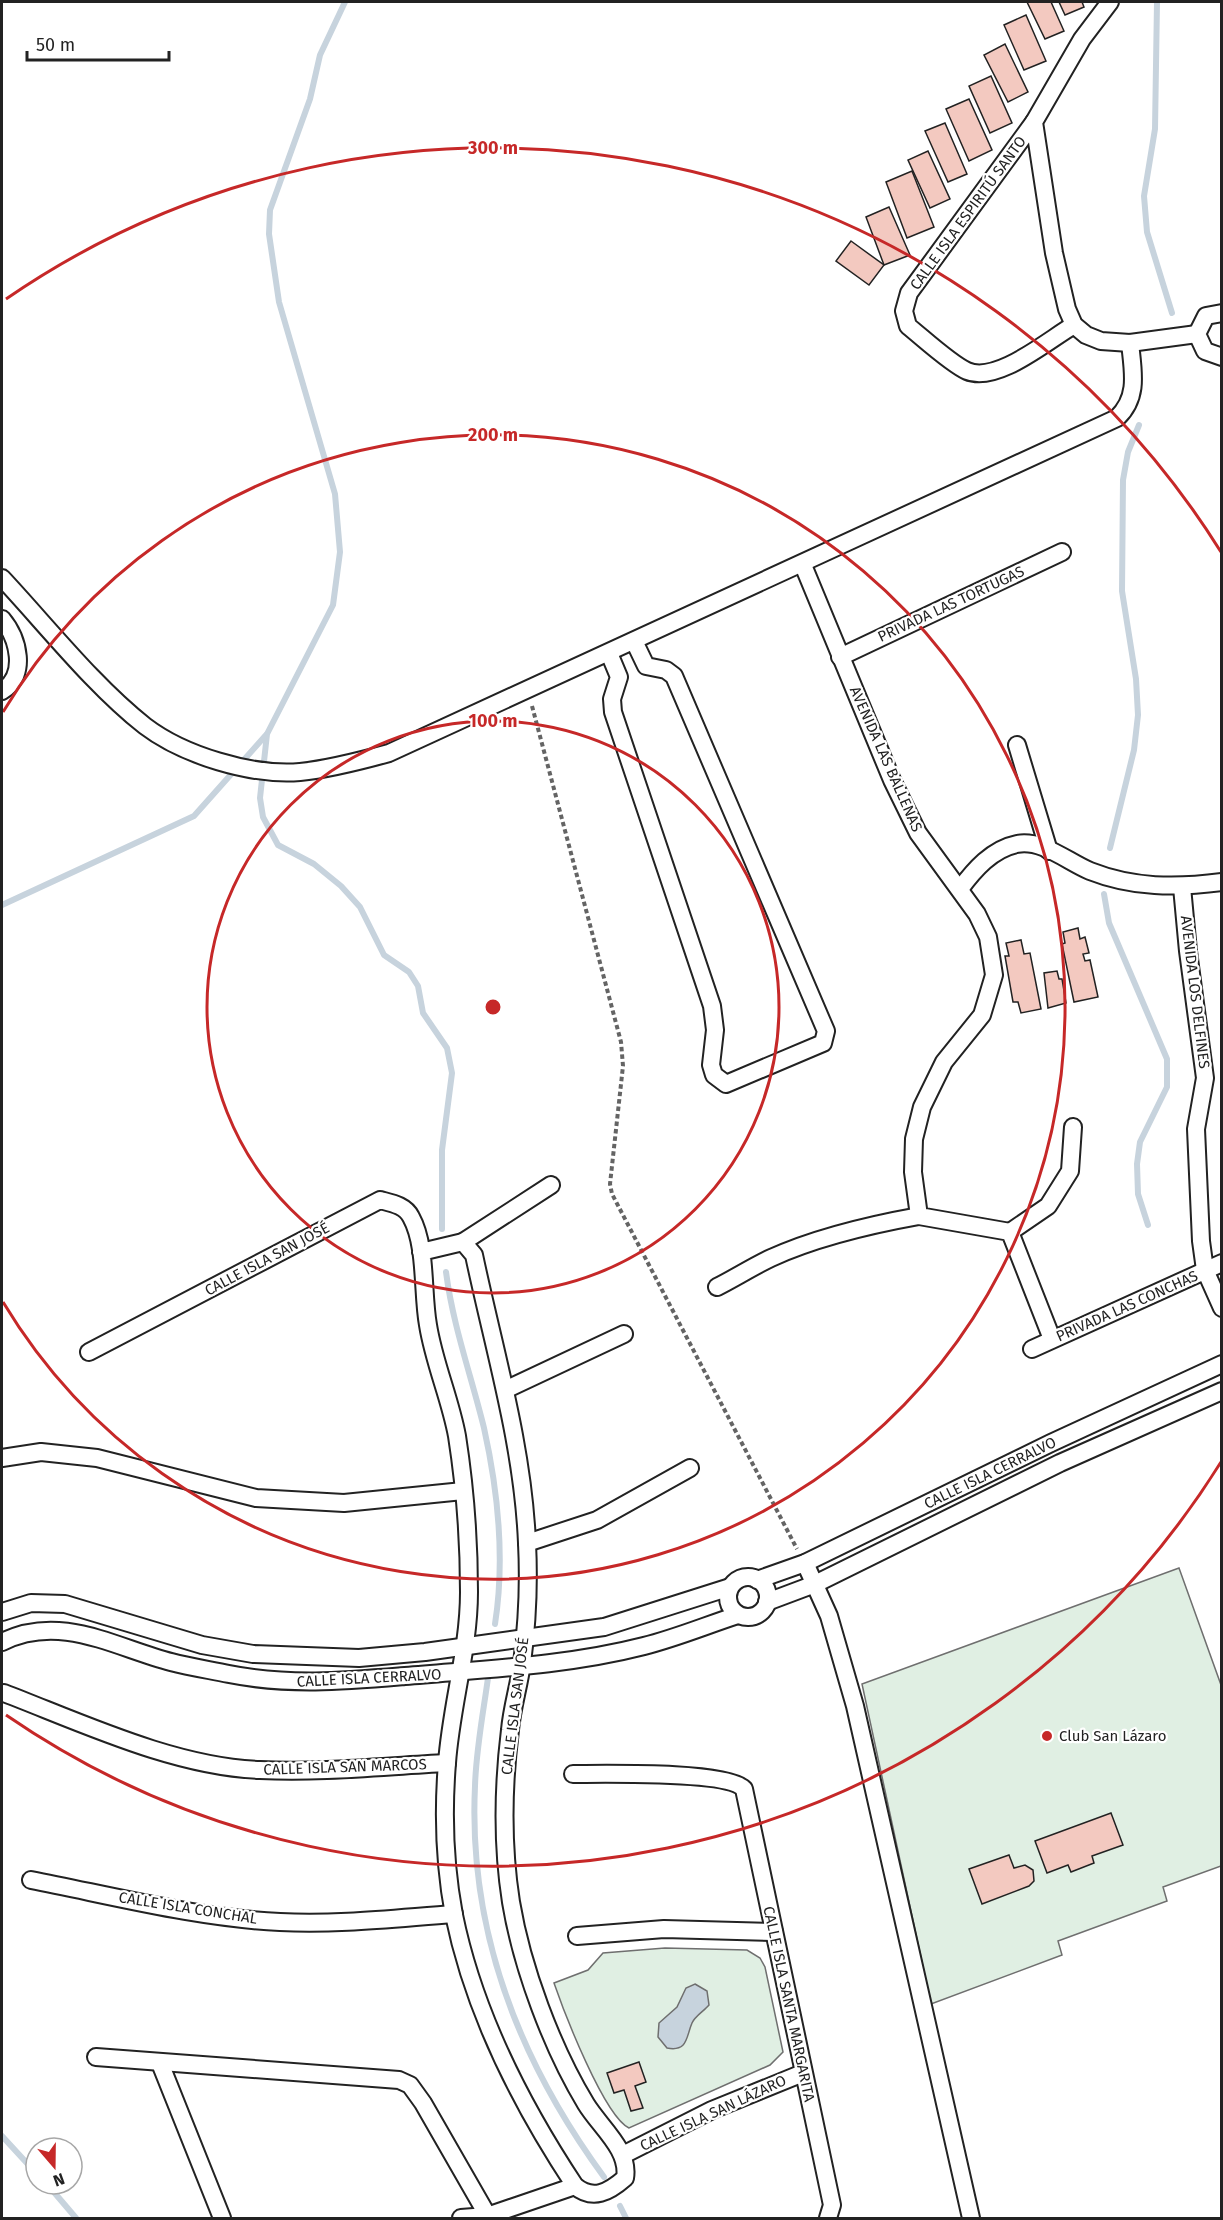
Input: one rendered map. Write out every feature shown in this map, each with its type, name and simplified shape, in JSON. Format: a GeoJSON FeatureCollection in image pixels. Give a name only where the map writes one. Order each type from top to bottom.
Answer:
{"type":"FeatureCollection","features":[{"type":"Feature","properties":{"kind":"street","name":"CALLE ISLA ESPIRITÚ SANTO"},"geometry":{"type":"LineString","coordinates":[[1034,122],[1054,253],[1067,309],[1074,325],[998,371],[982,374],[967,371],[908,326],[904,311],[909,293],[1034,122],[1082,39],[1110,2]]}},
{"type":"Feature","properties":{"kind":"street"},"geometry":{"type":"LineString","coordinates":[[1221,313],[1206,316],[1197,334],[1205,351],[1221,357]]}},
{"type":"Feature","properties":{"kind":"street"},"geometry":{"type":"LineString","coordinates":[[1074,325],[1086,336],[1101,341],[1130,344],[1197,334]]}},
{"type":"Feature","properties":{"kind":"street"},"geometry":{"type":"LineString","coordinates":[[2,578],[111,695],[146,727],[201,756],[243,768],[298,772],[339,766],[389,753],[803,565],[1118,418],[1129,407],[1133,392],[1130,344]]}},
{"type":"Feature","properties":{"kind":"street","name":"PRIVADA LAS TORTUGAS"},"geometry":{"type":"LineString","coordinates":[[840,657],[1062,552]]}},
{"type":"Feature","properties":{"kind":"street","name":"AVENIDA LAS BALLENAS"},"geometry":{"type":"LineString","coordinates":[[803,565],[840,657],[918,833],[977,914],[988,937],[994,975],[982,1015],[944,1062],[922,1107],[914,1139],[913,1172],[919,1216]]}},
{"type":"Feature","properties":{"kind":"street"},"geometry":{"type":"LineString","coordinates":[[2,619],[17,644],[18,666],[14,677],[2,690]]}},
{"type":"Feature","properties":{"kind":"street"},"geometry":{"type":"LineString","coordinates":[[609,653],[618,677],[612,699],[613,712],[712,1006],[715,1029],[711,1065],[714,1075],[726,1084],[823,1042],[826,1032],[674,676],[666,670],[646,666],[634,641]]}},
{"type":"Feature","properties":{"kind":"street"},"geometry":{"type":"LineString","coordinates":[[1017,745],[1049,851]]}},
{"type":"Feature","properties":{"kind":"street"},"geometry":{"type":"LineString","coordinates":[[960,889],[974,870],[997,852],[1017,844],[1034,845],[1090,871],[1135,883],[1182,887],[1221,882]]}},
{"type":"Feature","properties":{"kind":"street","name":"AVENIDA LOS DELFINES"},"geometry":{"type":"LineString","coordinates":[[1182,887],[1205,1078],[1196,1129],[1201,1241],[1205,1270],[1221,1308]]}},
{"type":"Feature","properties":{"kind":"street"},"geometry":{"type":"LineString","coordinates":[[1205,1078],[1221,1071]]}},
{"type":"Feature","properties":{"kind":"street"},"geometry":{"type":"LineString","coordinates":[[717,1287],[771,1258],[877,1223],[919,1216],[1010,1232],[1048,1206],[1070,1171],[1073,1126]]}},
{"type":"Feature","properties":{"kind":"street"},"geometry":{"type":"LineString","coordinates":[[421,1252],[463,1242],[551,1185]]}},
{"type":"Feature","properties":{"kind":"street","name":"CALLE ISLA SAN JOSÉ"},"geometry":{"type":"LineString","coordinates":[[89,1352],[380,1200],[398,1204],[411,1216],[421,1252],[425,1308],[431,1347],[456,1435],[463,1491],[469,1585],[465,1646],[447,1763],[447,1849],[454,1914],[481,2007],[500,2053],[527,2109],[575,2186]]}},
{"type":"Feature","properties":{"kind":"street"},"geometry":{"type":"LineString","coordinates":[[1010,1232],[1053,1340]]}},
{"type":"Feature","properties":{"kind":"street","name":"CALLE ISLA SAN JOSÉ"},"geometry":{"type":"LineString","coordinates":[[463,1242],[474,1255],[507,1389],[527,1544],[525,1638],[510,1728],[505,1781],[504,1838],[511,1904],[530,1978],[555,2041],[585,2103],[623,2155]]}},
{"type":"Feature","properties":{"kind":"street","name":"PRIVADA LAS CONCHAS"},"geometry":{"type":"LineString","coordinates":[[1032,1349],[1221,1263]]}},
{"type":"Feature","properties":{"kind":"street"},"geometry":{"type":"LineString","coordinates":[[507,1389],[624,1334]]}},
{"type":"Feature","properties":{"kind":"street","name":"CALLE ISLA CERRALVO"},"geometry":{"type":"LineString","coordinates":[[757,1580],[804,1563],[1051,1443],[1221,1364]]}},
{"type":"Feature","properties":{"kind":"street","name":"CALLE ISLA CERRALVO"},"geometry":{"type":"LineString","coordinates":[[767,1602],[815,1584],[1060,1463],[1221,1391]]}},
{"type":"Feature","properties":{"kind":"street"},"geometry":{"type":"LineString","coordinates":[[2,1458],[41,1452],[97,1458],[256,1498],[344,1503],[463,1491]]}},
{"type":"Feature","properties":{"kind":"street"},"geometry":{"type":"LineString","coordinates":[[527,1544],[597,1520],[690,1468]]}},
{"type":"Feature","properties":{"kind":"street"},"geometry":{"type":"LineString","coordinates":[[804,1563],[829,1616],[855,1706],[971,2218]]}},
{"type":"Feature","properties":{"kind":"street"},"geometry":{"type":"LineString","coordinates":[[742,1578],[757,1580],[767,1593],[767,1602],[756,1615],[738,1615],[728,1603],[730,1587],[742,1578]]}},
{"type":"Feature","properties":{"kind":"street","name":"CALLE ISLA CERRALVO"},"geometry":{"type":"LineString","coordinates":[[2,1612],[31,1602],[65,1604],[202,1645],[253,1654],[359,1658],[572,1633],[633,1620],[730,1587]]}},
{"type":"Feature","properties":{"kind":"street","name":"CALLE ISLA CERRALVO"},"geometry":{"type":"LineString","coordinates":[[2,1642],[16,1635],[41,1629],[81,1632],[172,1662],[240,1676],[301,1683],[461,1673],[608,1654],[644,1646],[738,1615]]}},
{"type":"Feature","properties":{"kind":"street","name":"CALLE ISLA SAN MARCOS"},"geometry":{"type":"LineString","coordinates":[[4,1694],[145,1747],[214,1764],[259,1770],[447,1763]]}},
{"type":"Feature","properties":{"kind":"street","name":"CALLE ISLA SANTA MARGARITA"},"geometry":{"type":"LineString","coordinates":[[573,1773],[708,1778],[731,1781],[744,1789],[832,2205],[828,2218]]}},
{"type":"Feature","properties":{"kind":"street","name":"CALLE ISLA CONCHAL"},"geometry":{"type":"LineString","coordinates":[[31,1880],[221,1916],[280,1922],[335,1922],[454,1914]]}},
{"type":"Feature","properties":{"kind":"street"},"geometry":{"type":"LineString","coordinates":[[577,1936],[664,1929],[774,1932]]}},
{"type":"Feature","properties":{"kind":"street"},"geometry":{"type":"LineString","coordinates":[[96,2057],[399,2080],[410,2085],[423,2103],[488,2217]]}},
{"type":"Feature","properties":{"kind":"street"},"geometry":{"type":"LineString","coordinates":[[160,2063],[222,2218]]}},
{"type":"Feature","properties":{"kind":"street","name":"CALLE ISLA SAN LÁZARO"},"geometry":{"type":"LineString","coordinates":[[623,2155],[712,2110],[803,2073]]}},
{"type":"Feature","properties":{"kind":"street"},"geometry":{"type":"LineString","coordinates":[[461,2218],[488,2217],[575,2186],[592,2195],[616,2186],[625,2178],[627,2167],[623,2155]]}},
{"type":"Feature","properties":{"kind":"path"},"geometry":{"type":"LineString","coordinates":[[527,690],[621,1042],[623,1066],[610,1184],[612,1194],[804,1563]]}},
{"type":"Feature","properties":{"kind":"green space","name":"Club San Lázaro"},"geometry":{"type":"Polygon","coordinates":[[[1179,1568],[1221,1685],[1221,1866],[1163,1887],[1167,1901],[1058,1941],[1062,1955],[931,2004],[862,1684],[1179,1568]]]}},
{"type":"Feature","properties":{"kind":"green space"},"geometry":{"type":"Polygon","coordinates":[[[665,1948],[747,1950],[760,1958],[765,1967],[783,2052],[770,2065],[629,2128],[619,2120],[597,2084],[554,1983],[588,1970],[603,1953],[665,1948]]]}},
{"type":"Feature","properties":{"kind":"shaded area"},"geometry":{"type":"Polygon","coordinates":[[[695,1984],[707,1991],[709,2005],[693,2020],[683,2046],[674,2049],[667,2048],[658,2037],[659,2023],[677,2007],[686,1988],[695,1984]]]}},
{"type":"Feature","properties":{"kind":"building"},"geometry":{"type":"Polygon","coordinates":[[[1027,2],[1051,2],[1064,31],[1045,39],[1027,2]]]}},
{"type":"Feature","properties":{"kind":"building"},"geometry":{"type":"Polygon","coordinates":[[[1059,2],[1082,2],[1084,7],[1065,15],[1059,2]]]}},
{"type":"Feature","properties":{"kind":"building"},"geometry":{"type":"Polygon","coordinates":[[[1026,15],[1046,61],[1024,70],[1004,25],[1026,15]]]}},
{"type":"Feature","properties":{"kind":"building"},"geometry":{"type":"Polygon","coordinates":[[[1005,44],[1028,92],[1008,102],[984,55],[1005,44]]]}},
{"type":"Feature","properties":{"kind":"building"},"geometry":{"type":"Polygon","coordinates":[[[991,76],[1012,123],[990,133],[969,86],[991,76]]]}},
{"type":"Feature","properties":{"kind":"building"},"geometry":{"type":"Polygon","coordinates":[[[969,99],[992,150],[969,161],[946,109],[969,99]]]}},
{"type":"Feature","properties":{"kind":"building"},"geometry":{"type":"Polygon","coordinates":[[[945,123],[967,174],[948,182],[925,131],[945,123]]]}},
{"type":"Feature","properties":{"kind":"building"},"geometry":{"type":"Polygon","coordinates":[[[928,151],[950,199],[930,208],[908,160],[928,151]]]}},
{"type":"Feature","properties":{"kind":"building"},"geometry":{"type":"Polygon","coordinates":[[[912,171],[934,227],[907,238],[886,182],[912,171]]]}},
{"type":"Feature","properties":{"kind":"building"},"geometry":{"type":"Polygon","coordinates":[[[889,207],[910,255],[884,265],[866,217],[889,207]]]}},
{"type":"Feature","properties":{"kind":"building"},"geometry":{"type":"Polygon","coordinates":[[[851,241],[884,265],[869,285],[836,261],[851,241]]]}},
{"type":"Feature","properties":{"kind":"building"},"geometry":{"type":"Polygon","coordinates":[[[1078,928],[1080,939],[1085,937],[1089,953],[1083,954],[1085,961],[1090,960],[1098,997],[1074,1002],[1062,944],[1065,943],[1063,932],[1078,928]]]}},
{"type":"Feature","properties":{"kind":"building"},"geometry":{"type":"Polygon","coordinates":[[[1021,940],[1024,954],[1030,953],[1041,1009],[1021,1013],[1018,1002],[1013,1002],[1005,956],[1009,956],[1006,943],[1021,940]]]}},
{"type":"Feature","properties":{"kind":"building"},"geometry":{"type":"Polygon","coordinates":[[[1057,971],[1059,979],[1062,979],[1066,1003],[1048,1008],[1044,973],[1057,971]]]}},
{"type":"Feature","properties":{"kind":"building"},"geometry":{"type":"Polygon","coordinates":[[[1111,1813],[1123,1845],[1092,1856],[1094,1863],[1071,1872],[1068,1865],[1047,1873],[1035,1841],[1111,1813]]]}},
{"type":"Feature","properties":{"kind":"building"},"geometry":{"type":"Polygon","coordinates":[[[1009,1855],[1014,1868],[1025,1865],[1033,1870],[1034,1881],[1029,1886],[982,1904],[969,1869],[1009,1855]]]}},
{"type":"Feature","properties":{"kind":"building"},"geometry":{"type":"Polygon","coordinates":[[[639,2062],[646,2082],[635,2086],[643,2108],[631,2111],[624,2090],[614,2093],[607,2073],[639,2062]]]}},
{"type":"Feature","properties":{"kind":"waterway"},"geometry":{"type":"LineString","coordinates":[[345,2],[320,55],[310,99],[270,210],[269,234],[279,302],[335,494],[340,552],[333,605],[267,734],[260,798],[263,817],[278,845],[314,864],[341,886],[360,907],[384,955],[409,972],[418,986],[423,1013],[447,1048],[452,1073],[442,1150],[442,1229]]}},
{"type":"Feature","properties":{"kind":"waterway"},"geometry":{"type":"LineString","coordinates":[[1157,2],[1155,129],[1144,196],[1147,232],[1172,313]]}},
{"type":"Feature","properties":{"kind":"waterway"},"geometry":{"type":"LineString","coordinates":[[1110,848],[1134,750],[1138,715],[1136,679],[1122,591],[1123,480],[1128,452],[1139,425]]}},
{"type":"Feature","properties":{"kind":"waterway"},"geometry":{"type":"LineString","coordinates":[[2,905],[194,816],[266,735]]}},
{"type":"Feature","properties":{"kind":"waterway"},"geometry":{"type":"LineString","coordinates":[[1104,894],[1109,923],[1167,1059],[1167,1087],[1140,1142],[1137,1164],[1138,1194],[1148,1225]]}},
{"type":"Feature","properties":{"kind":"waterway"},"geometry":{"type":"LineString","coordinates":[[446,1272],[453,1312],[484,1428],[493,1476],[500,1550],[495,1624]]}},
{"type":"Feature","properties":{"kind":"waterway"},"geometry":{"type":"LineString","coordinates":[[488,1678],[476,1772],[475,1840],[480,1892],[490,1943],[505,1993],[524,2041],[547,2088],[604,2177]]}},
{"type":"Feature","properties":{"kind":"waterway"},"geometry":{"type":"LineString","coordinates":[[2,2136],[24,2160]]}},
{"type":"Feature","properties":{"kind":"waterway"},"geometry":{"type":"LineString","coordinates":[[57,2196],[76,2218]]}},
{"type":"Feature","properties":{"kind":"waterway"},"geometry":{"type":"LineString","coordinates":[[620,2206],[626,2218]]}},
{"type":"Feature","properties":{"kind":"place","name":"Club San Lázaro"},"geometry":{"type":"Point","coordinates":[1047,1736]}}]}
